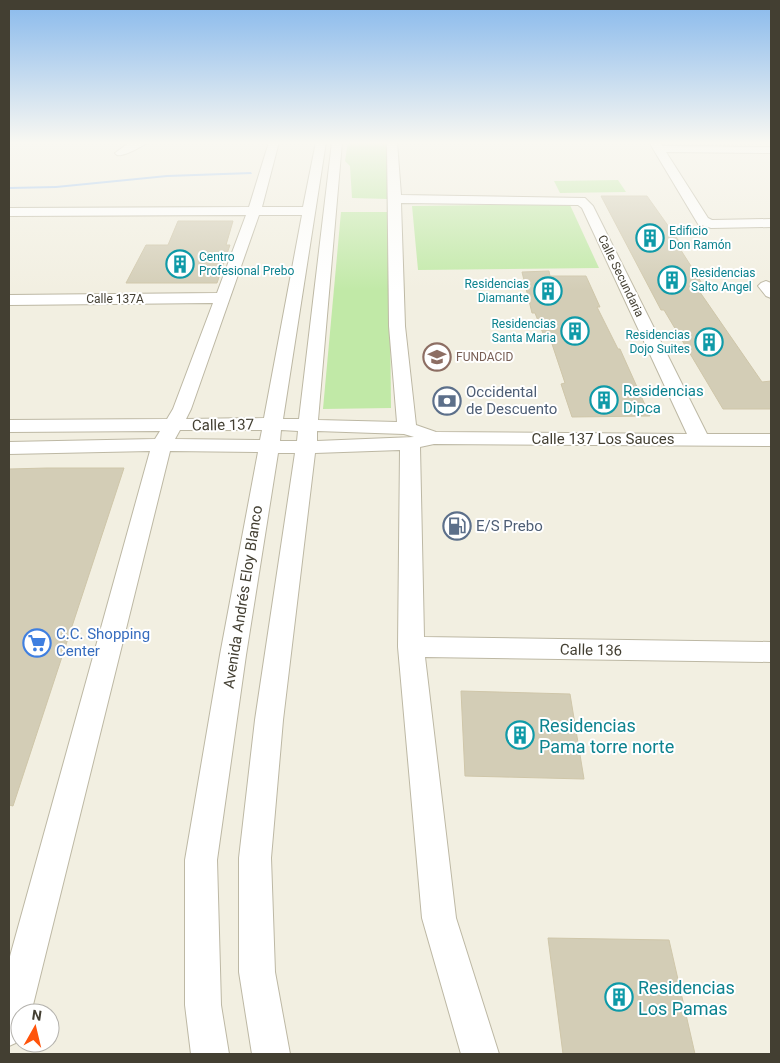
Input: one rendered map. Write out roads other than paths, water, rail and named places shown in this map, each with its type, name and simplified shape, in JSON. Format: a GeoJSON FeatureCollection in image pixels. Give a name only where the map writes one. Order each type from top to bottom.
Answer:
{"type":"FeatureCollection","features":[{"type":"Feature","properties":{"kind":"street"},"geometry":{"type":"LineString","coordinates":[[9,1027],[168,435],[182,409],[260,192]]}},
{"type":"Feature","properties":{"kind":"street","name":"Avenida Andrés Eloy Blanco"},"geometry":{"type":"LineString","coordinates":[[210,1054],[202,1005],[201,860],[313,192]]}},
{"type":"Feature","properties":{"kind":"street"},"geometry":{"type":"LineString","coordinates":[[271,1054],[257,972],[255,858],[269,720],[307,436],[332,192]]}},
{"type":"Feature","properties":{"kind":"street"},"geometry":{"type":"LineString","coordinates":[[395,192],[397,326],[408,436],[411,647],[440,918],[480,1054]]}},
{"type":"Feature","properties":{"kind":"street"},"geometry":{"type":"LineString","coordinates":[[684,192],[703,222],[711,224],[771,223]]}},
{"type":"Feature","properties":{"kind":"street","name":"Calle Secundaria"},"geometry":{"type":"LineString","coordinates":[[395,199],[581,201],[587,206],[700,440]]}},
{"type":"Feature","properties":{"kind":"street"},"geometry":{"type":"LineString","coordinates":[[9,212],[310,211]]}},
{"type":"Feature","properties":{"kind":"street","name":"Calle 137A"},"geometry":{"type":"LineString","coordinates":[[9,300],[222,298]]}},
{"type":"Feature","properties":{"kind":"street","name":"Calle 137"},"geometry":{"type":"LineString","coordinates":[[9,426],[168,435]]}},
{"type":"Feature","properties":{"kind":"street"},"geometry":{"type":"LineString","coordinates":[[9,448],[168,435]]}},
{"type":"Feature","properties":{"kind":"street","name":"Calle 137 Los Sauces"},"geometry":{"type":"LineString","coordinates":[[168,435],[771,440]]}},
{"type":"Feature","properties":{"kind":"street","name":"Calle 136"},"geometry":{"type":"LineString","coordinates":[[411,647],[771,652]]}},
{"type":"Feature","properties":{"kind":"place","name":"Edificio Don Ramón"},"geometry":{"type":"Point","coordinates":[650,238]}},
{"type":"Feature","properties":{"kind":"place","name":"Centro Profesional Prebo"},"geometry":{"type":"Point","coordinates":[180,264]}},
{"type":"Feature","properties":{"kind":"place","name":"Residencias Salto Angel"},"geometry":{"type":"Point","coordinates":[672,280]}},
{"type":"Feature","properties":{"kind":"place","name":"Residencias Diamante"},"geometry":{"type":"Point","coordinates":[548,291]}},
{"type":"Feature","properties":{"kind":"place","name":"Residencias Santa Maria"},"geometry":{"type":"Point","coordinates":[575,331]}},
{"type":"Feature","properties":{"kind":"place","name":"Residencias Dojo Suites"},"geometry":{"type":"Point","coordinates":[709,342]}},
{"type":"Feature","properties":{"kind":"place","name":"FUNDACID"},"geometry":{"type":"Point","coordinates":[437,357]}},
{"type":"Feature","properties":{"kind":"place","name":"Residencias Dipca"},"geometry":{"type":"Point","coordinates":[604,400]}},
{"type":"Feature","properties":{"kind":"place","name":"Occidental de Descuento"},"geometry":{"type":"Point","coordinates":[447,401]}},
{"type":"Feature","properties":{"kind":"place","name":"E/S Prebo"},"geometry":{"type":"Point","coordinates":[457,526]}},
{"type":"Feature","properties":{"kind":"place","name":"C.C. Shopping Center"},"geometry":{"type":"Point","coordinates":[37,643]}},
{"type":"Feature","properties":{"kind":"place","name":"Residencias Pama torre norte"},"geometry":{"type":"Point","coordinates":[520,735]}},
{"type":"Feature","properties":{"kind":"place","name":"Residencias Los Pamas"},"geometry":{"type":"Point","coordinates":[619,997]}}]}
